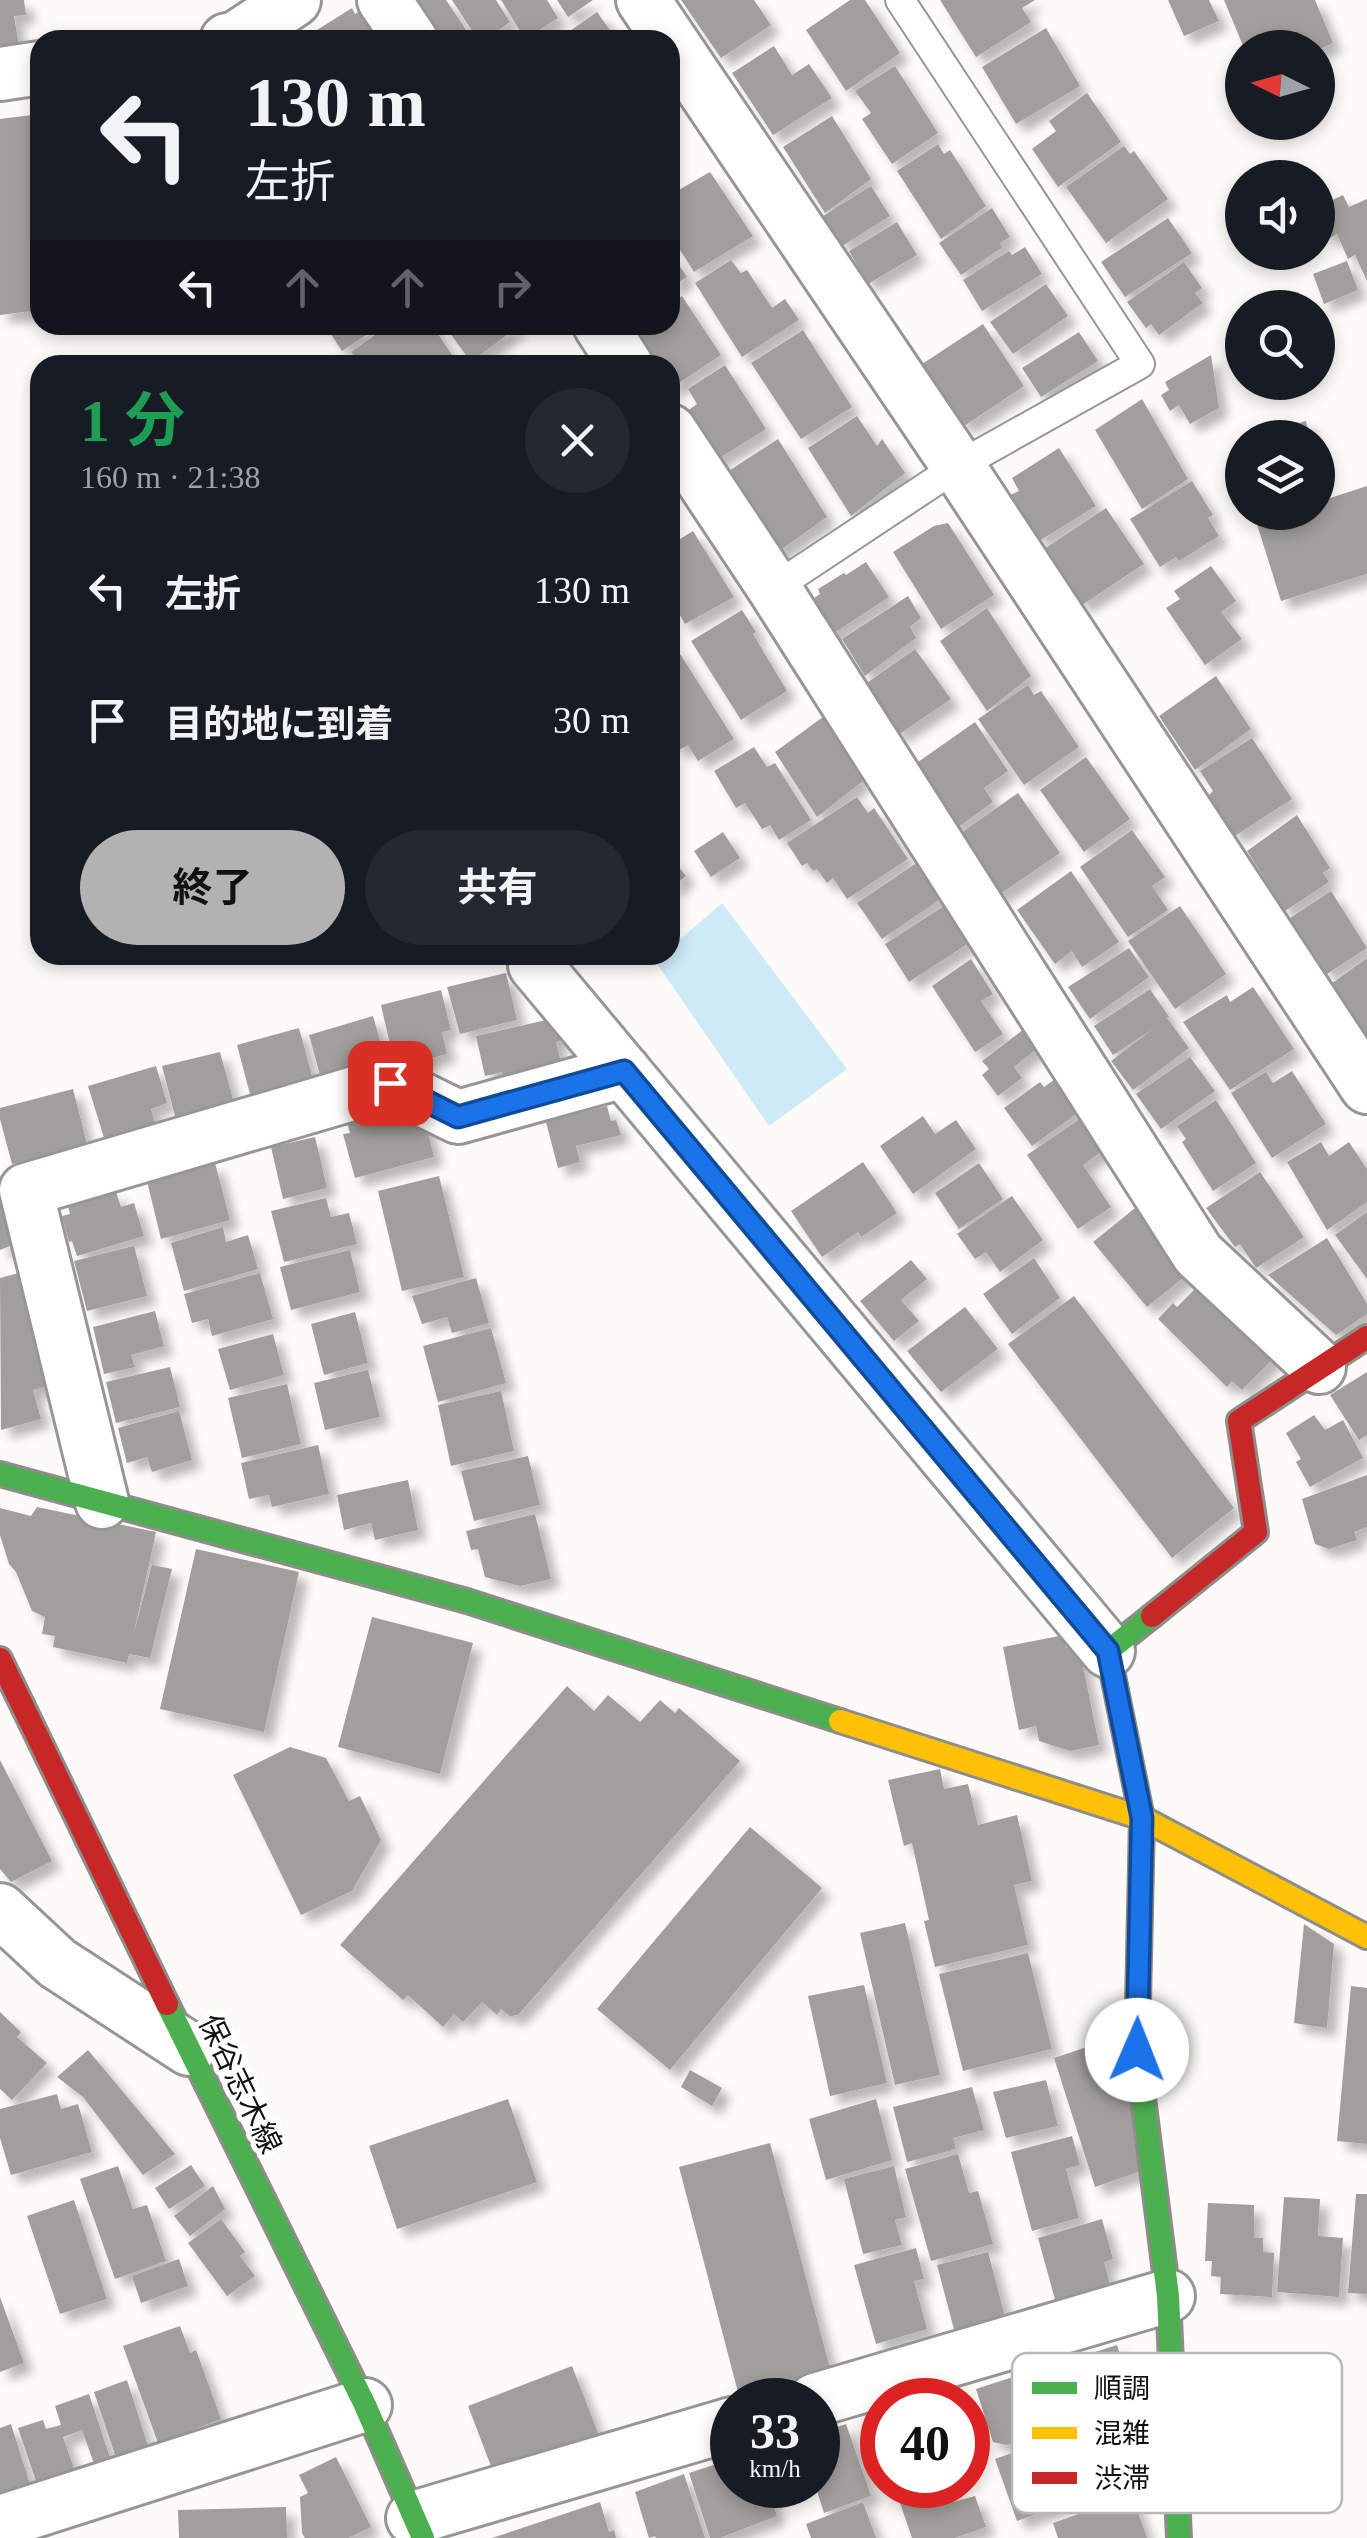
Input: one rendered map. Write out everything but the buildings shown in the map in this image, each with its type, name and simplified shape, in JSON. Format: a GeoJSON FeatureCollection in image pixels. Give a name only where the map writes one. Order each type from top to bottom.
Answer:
{"type":"FeatureCollection","features":[{"type":"Feature","properties":{"kind":"street"},"geometry":{"type":"LineString","coordinates":[[249,30],[294,0]]}},
{"type":"Feature","properties":{"kind":"street"},"geometry":{"type":"LineString","coordinates":[[384,0],[404,30]]}},
{"type":"Feature","properties":{"kind":"street"},"geometry":{"type":"LineString","coordinates":[[643,0],[663,30]]}},
{"type":"Feature","properties":{"kind":"street"},"geometry":{"type":"LineString","coordinates":[[680,55],[958,466],[1367,1087]]}},
{"type":"Feature","properties":{"kind":"street"},"geometry":{"type":"LineString","coordinates":[[0,74],[30,70]]}},
{"type":"Feature","properties":{"kind":"street"},"geometry":{"type":"LineString","coordinates":[[680,446],[1198,1254],[1319,1367]]}},
{"type":"Feature","properties":{"kind":"street"},"geometry":{"type":"LineString","coordinates":[[535,965],[1108,1651],[1142,1818],[1137,2050],[1168,2296],[1171,2353]]}},
{"type":"Feature","properties":{"kind":"street"},"geometry":{"type":"LineString","coordinates":[[102,1502],[26,1190],[390,1083],[458,1117],[624,1071]]}},
{"type":"Feature","properties":{"kind":"street"},"geometry":{"type":"LineString","coordinates":[[1108,1651],[1256,1532],[1239,1420],[1367,1337]]}},
{"type":"Feature","properties":{"kind":"street"},"geometry":{"type":"LineString","coordinates":[[0,1474],[467,1601],[1142,1818],[1367,1938]]}},
{"type":"Feature","properties":{"kind":"street","name":"保谷志木線"},"geometry":{"type":"LineString","coordinates":[[0,1659],[365,2405],[418,2528]]}},
{"type":"Feature","properties":{"kind":"street"},"geometry":{"type":"LineString","coordinates":[[0,1910],[57,1963],[190,2049]]}},
{"type":"Feature","properties":{"kind":"street"},"geometry":{"type":"LineString","coordinates":[[840,2393],[1168,2296]]}},
{"type":"Feature","properties":{"kind":"street"},"geometry":{"type":"LineString","coordinates":[[14,2525],[365,2405]]}},
{"type":"Feature","properties":{"kind":"street"},"geometry":{"type":"LineString","coordinates":[[418,2528],[710,2431]]}},
{"type":"Feature","properties":{"kind":"street"},"geometry":{"type":"LineString","coordinates":[[1178,2513],[1179,2538]]}},
{"type":"Feature","properties":{"kind":"lane"},"geometry":{"type":"LineString","coordinates":[[774,588],[958,466],[1140,364],[900,0]]}},
{"type":"Feature","properties":{"kind":"water"},"geometry":{"type":"Polygon","coordinates":[[[722,903],[847,1069],[769,1126],[658,965],[680,965],[680,939],[722,903]]]}},
{"type":"Feature","properties":{"kind":"traffic: fast"},"geometry":{"type":"LineString","coordinates":[[0,1474],[467,1601],[840,1721]]}},
{"type":"Feature","properties":{"kind":"traffic: fast"},"geometry":{"type":"LineString","coordinates":[[1152,1616],[1108,1651],[1142,1818],[1137,2050],[1168,2296],[1171,2353]]}},
{"type":"Feature","properties":{"kind":"traffic: fast"},"geometry":{"type":"LineString","coordinates":[[167,2004],[365,2405],[423,2538]]}},
{"type":"Feature","properties":{"kind":"traffic: fast"},"geometry":{"type":"LineString","coordinates":[[1178,2513],[1179,2538]]}},
{"type":"Feature","properties":{"kind":"traffic: slow"},"geometry":{"type":"LineString","coordinates":[[840,1721],[1142,1818],[1367,1937]]}},
{"type":"Feature","properties":{"kind":"traffic: jam"},"geometry":{"type":"LineString","coordinates":[[1152,1616],[1256,1532],[1239,1421],[1367,1337]]}},
{"type":"Feature","properties":{"kind":"traffic: jam"},"geometry":{"type":"LineString","coordinates":[[0,1659],[167,2004]]}},
{"type":"Feature","properties":{"kind":"route"},"geometry":{"type":"LineString","coordinates":[[390,1083],[458,1117],[624,1071],[1108,1651],[1142,1818],[1137,2050]]}}]}
